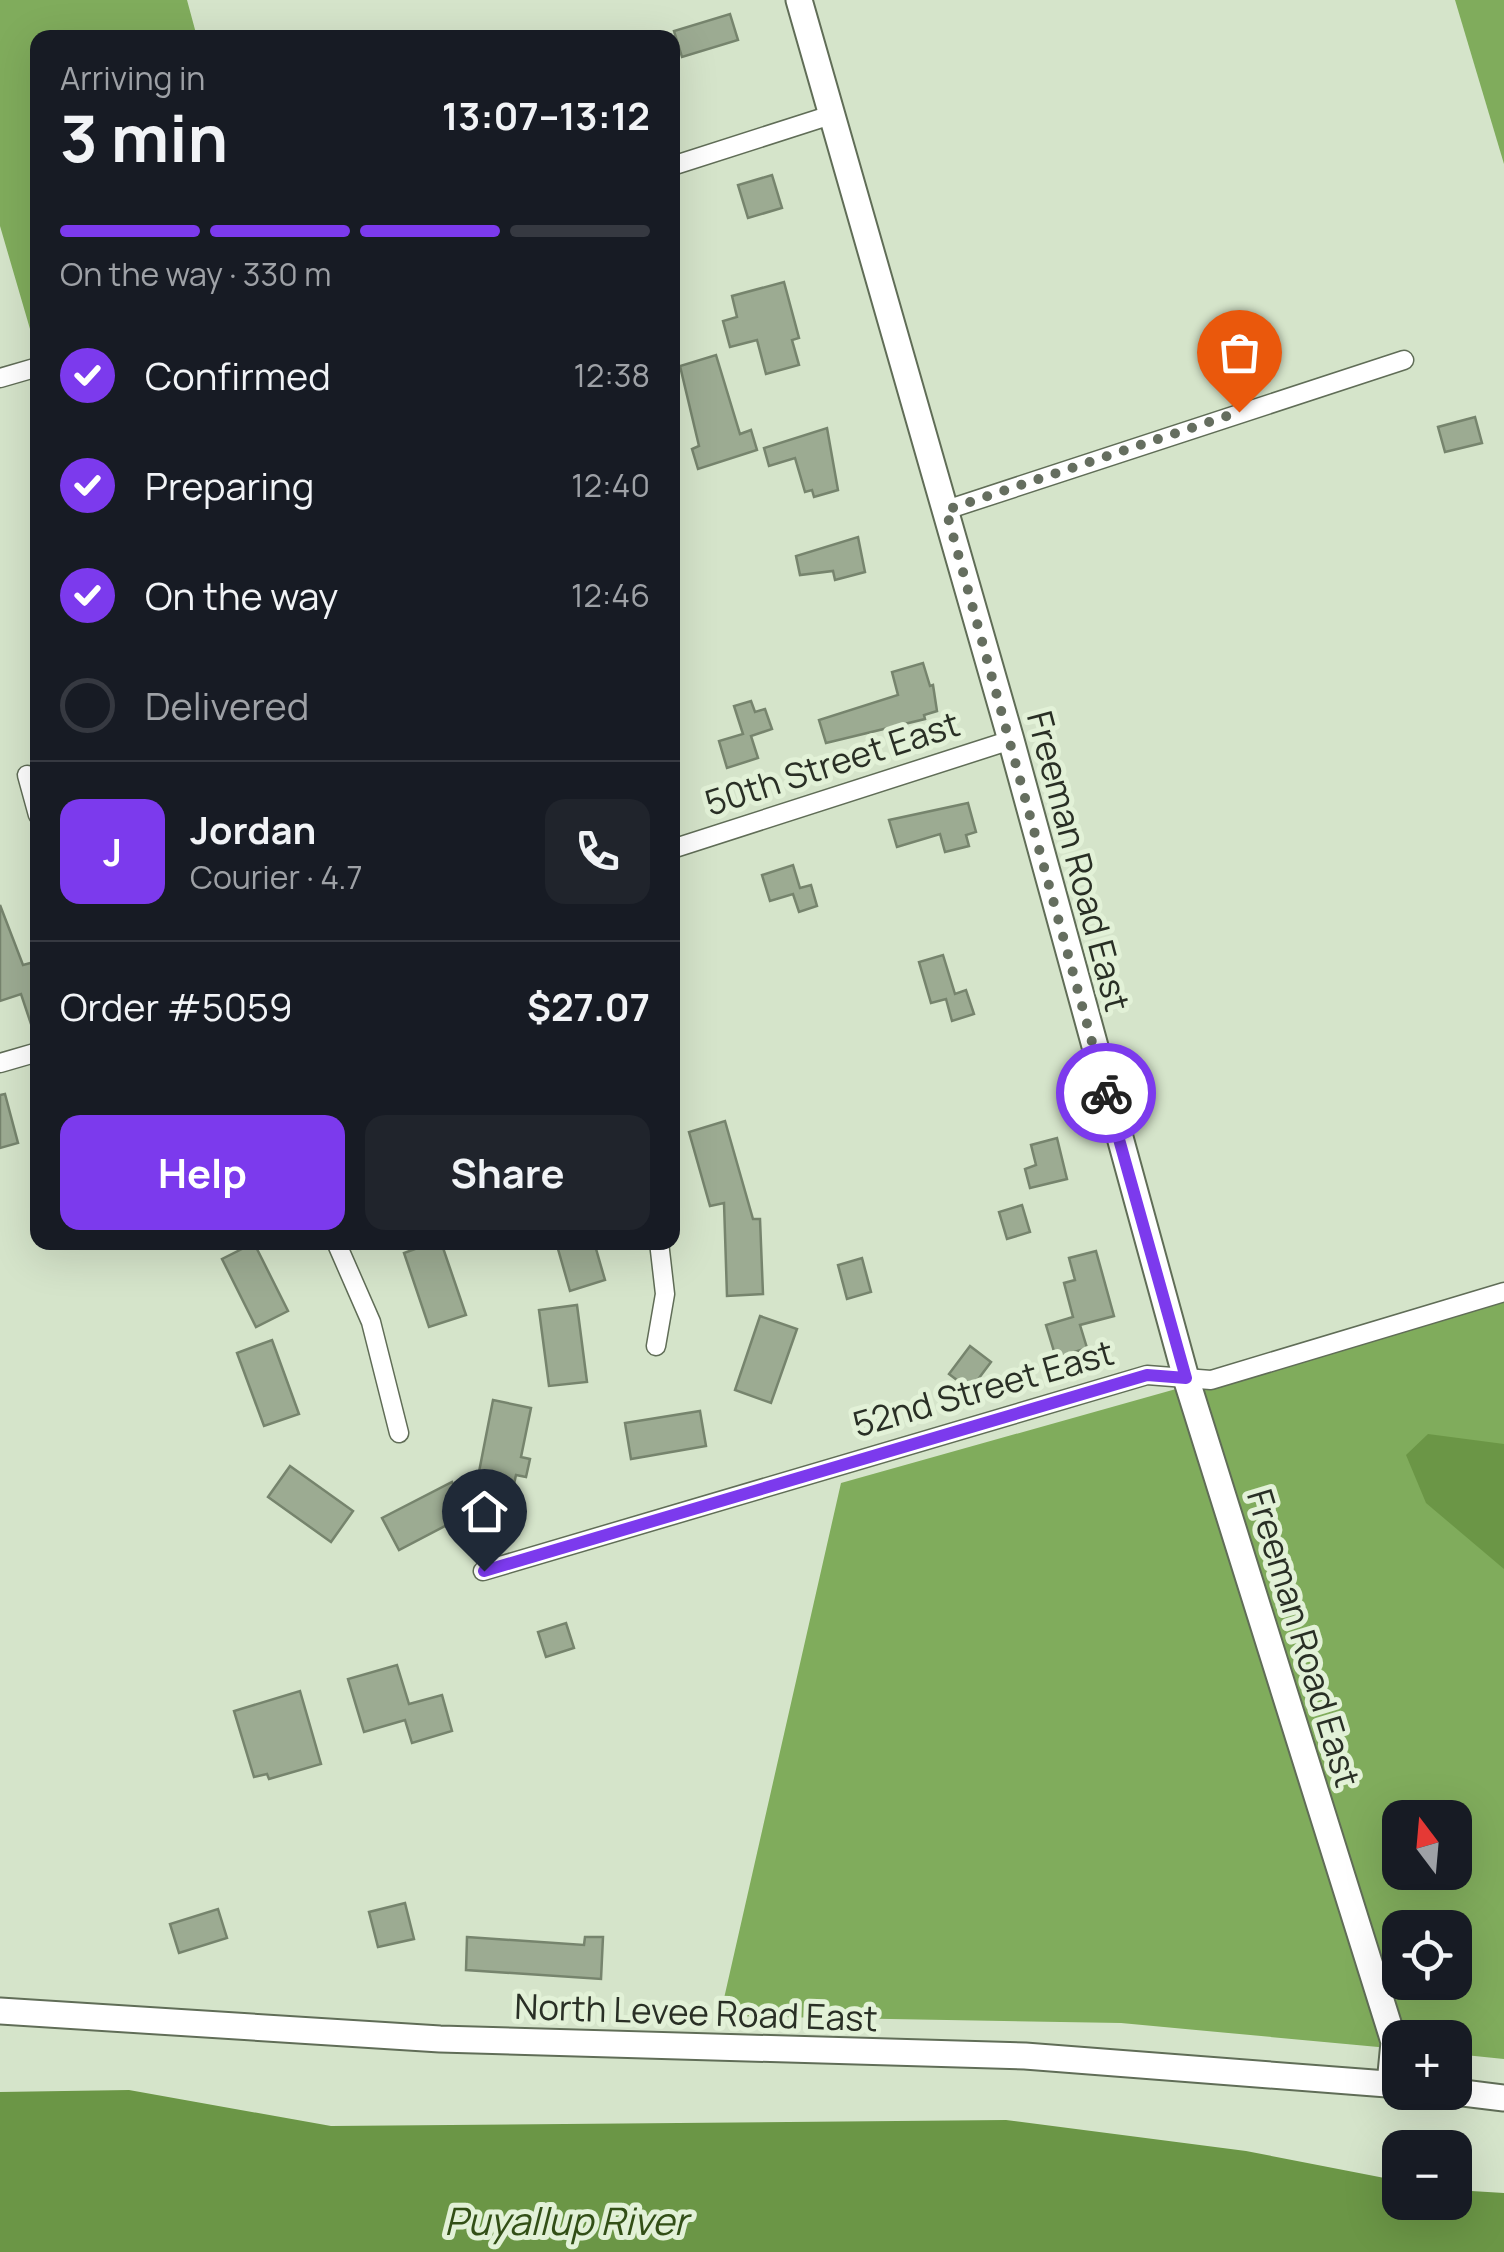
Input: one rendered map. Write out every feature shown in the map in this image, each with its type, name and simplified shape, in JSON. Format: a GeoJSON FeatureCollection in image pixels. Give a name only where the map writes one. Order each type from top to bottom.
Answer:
{"type":"FeatureCollection","features":[{"type":"Feature","properties":{"kind":"street","name":"Freeman Road East"},"geometry":{"type":"LineString","coordinates":[[799,0],[1011,740],[1186,1378],[1387,2020]]}},
{"type":"Feature","properties":{"kind":"street"},"geometry":{"type":"LineString","coordinates":[[680,163],[831,116]]}},
{"type":"Feature","properties":{"kind":"street"},"geometry":{"type":"LineString","coordinates":[[946,510],[1404,360]]}},
{"type":"Feature","properties":{"kind":"street"},"geometry":{"type":"LineString","coordinates":[[0,378],[30,369]]}},
{"type":"Feature","properties":{"kind":"street","name":"50th Street East"},"geometry":{"type":"LineString","coordinates":[[680,845],[1011,740]]}},
{"type":"Feature","properties":{"kind":"street"},"geometry":{"type":"LineString","coordinates":[[27,775],[30,786]]}},
{"type":"Feature","properties":{"kind":"street"},"geometry":{"type":"LineString","coordinates":[[0,1063],[30,1054]]}},
{"type":"Feature","properties":{"kind":"street"},"geometry":{"type":"LineString","coordinates":[[340,1250],[371,1322],[399,1433]]}},
{"type":"Feature","properties":{"kind":"street"},"geometry":{"type":"LineString","coordinates":[[656,1346],[665,1294],[660,1250]]}},
{"type":"Feature","properties":{"kind":"street","name":"52nd Street East"},"geometry":{"type":"LineString","coordinates":[[484,1571],[1147,1375],[1211,1380],[1504,1292]]}},
{"type":"Feature","properties":{"kind":"street","name":"North Levee Road East"},"geometry":{"type":"LineString","coordinates":[[0,2011],[458,2040],[1025,2056],[1382,2083]]}},
{"type":"Feature","properties":{"kind":"street"},"geometry":{"type":"LineString","coordinates":[[1472,2094],[1504,2098]]}},
{"type":"Feature","properties":{"kind":"shaded area"},"geometry":{"type":"Polygon","coordinates":[[[0,0],[187,0],[195,30],[30,30],[30,329],[0,226],[0,0]]]}},
{"type":"Feature","properties":{"kind":"shaded area"},"geometry":{"type":"Polygon","coordinates":[[[1455,0],[1504,0],[1504,164],[1455,0]]]}},
{"type":"Feature","properties":{"kind":"shaded area"},"geometry":{"type":"Polygon","coordinates":[[[1504,1297],[1504,2059],[1472,2056],[1472,2020],[1382,2020],[1382,2047],[1121,2023],[720,2016],[841,1483],[1504,1297]]]}},
{"type":"Feature","properties":{"kind":"water"},"geometry":{"type":"Polygon","coordinates":[[[1428,1434],[1504,1444],[1504,1569],[1426,1503],[1406,1455],[1428,1434]]]}},
{"type":"Feature","properties":{"kind":"water","name":"Puyallup River"},"geometry":{"type":"Polygon","coordinates":[[[129,2090],[331,2126],[1006,2120],[1246,2151],[1382,2177],[1382,2220],[1472,2220],[1472,2191],[1504,2193],[1504,2252],[0,2252],[0,2092],[129,2090]]]}},
{"type":"Feature","properties":{"kind":"building"},"geometry":{"type":"Polygon","coordinates":[[[730,14],[738,40],[682,57],[677,30],[730,14]]]}},
{"type":"Feature","properties":{"kind":"building"},"geometry":{"type":"Polygon","coordinates":[[[772,175],[782,208],[748,218],[738,185],[772,175]]]}},
{"type":"Feature","properties":{"kind":"building"},"geometry":{"type":"Polygon","coordinates":[[[784,282],[799,338],[792,340],[799,365],[766,374],[757,340],[730,347],[723,321],[737,317],[732,296],[784,282]]]}},
{"type":"Feature","properties":{"kind":"building"},"geometry":{"type":"Polygon","coordinates":[[[716,355],[740,434],[751,430],[757,450],[698,469],[692,449],[699,446],[680,366],[716,355]]]}},
{"type":"Feature","properties":{"kind":"building"},"geometry":{"type":"Polygon","coordinates":[[[1475,417],[1482,443],[1445,452],[1438,427],[1475,417]]]}},
{"type":"Feature","properties":{"kind":"building"},"geometry":{"type":"Polygon","coordinates":[[[827,428],[838,490],[814,497],[812,490],[805,492],[795,458],[769,466],[764,448],[827,428]]]}},
{"type":"Feature","properties":{"kind":"building"},"geometry":{"type":"Polygon","coordinates":[[[858,537],[865,572],[835,580],[833,571],[800,575],[796,556],[858,537]]]}},
{"type":"Feature","properties":{"kind":"building"},"geometry":{"type":"Polygon","coordinates":[[[923,663],[930,686],[933,685],[937,711],[924,715],[925,719],[826,743],[819,720],[898,695],[892,672],[923,663]]]}},
{"type":"Feature","properties":{"kind":"building"},"geometry":{"type":"Polygon","coordinates":[[[751,701],[755,712],[765,709],[772,729],[751,736],[758,758],[727,768],[719,741],[743,734],[734,706],[751,701]]]}},
{"type":"Feature","properties":{"kind":"building"},"geometry":{"type":"Polygon","coordinates":[[[968,803],[976,832],[966,835],[969,846],[945,852],[940,834],[897,847],[889,820],[968,803]]]}},
{"type":"Feature","properties":{"kind":"building"},"geometry":{"type":"Polygon","coordinates":[[[793,865],[800,888],[811,885],[817,906],[799,912],[793,894],[770,901],[762,875],[793,865]]]}},
{"type":"Feature","properties":{"kind":"building"},"geometry":{"type":"Polygon","coordinates":[[[0,905],[23,965],[30,963],[30,1021],[21,994],[0,1001],[0,905]]]}},
{"type":"Feature","properties":{"kind":"building"},"geometry":{"type":"Polygon","coordinates":[[[943,955],[955,994],[966,990],[974,1014],[952,1021],[946,999],[931,1003],[919,962],[943,955]]]}},
{"type":"Feature","properties":{"kind":"building"},"geometry":{"type":"Polygon","coordinates":[[[5,1094],[18,1143],[0,1148],[0,1095],[5,1094]]]}},
{"type":"Feature","properties":{"kind":"building"},"geometry":{"type":"Polygon","coordinates":[[[725,1121],[753,1219],[760,1219],[763,1294],[727,1296],[724,1203],[710,1206],[689,1132],[725,1121]]]}},
{"type":"Feature","properties":{"kind":"building"},"geometry":{"type":"Polygon","coordinates":[[[1057,1138],[1067,1179],[1030,1188],[1025,1169],[1036,1165],[1031,1145],[1057,1138]]]}},
{"type":"Feature","properties":{"kind":"building"},"geometry":{"type":"Polygon","coordinates":[[[1022,1205],[1030,1232],[1007,1239],[999,1212],[1022,1205]]]}},
{"type":"Feature","properties":{"kind":"building"},"geometry":{"type":"Polygon","coordinates":[[[240,1250],[258,1250],[288,1311],[256,1327],[222,1259],[240,1250]]]}},
{"type":"Feature","properties":{"kind":"building"},"geometry":{"type":"Polygon","coordinates":[[[444,1250],[466,1315],[429,1327],[404,1253],[444,1250]]]}},
{"type":"Feature","properties":{"kind":"building"},"geometry":{"type":"Polygon","coordinates":[[[558,1250],[596,1250],[605,1280],[570,1291],[558,1250]]]}},
{"type":"Feature","properties":{"kind":"building"},"geometry":{"type":"Polygon","coordinates":[[[1096,1251],[1114,1316],[1080,1325],[1087,1348],[1056,1358],[1046,1325],[1073,1317],[1064,1283],[1075,1280],[1069,1258],[1096,1251]]]}},
{"type":"Feature","properties":{"kind":"building"},"geometry":{"type":"Polygon","coordinates":[[[862,1258],[871,1292],[847,1299],[838,1265],[862,1258]]]}},
{"type":"Feature","properties":{"kind":"building"},"geometry":{"type":"Polygon","coordinates":[[[577,1305],[587,1382],[549,1386],[539,1310],[577,1305]]]}},
{"type":"Feature","properties":{"kind":"building"},"geometry":{"type":"Polygon","coordinates":[[[760,1316],[797,1329],[771,1403],[735,1390],[760,1316]]]}},
{"type":"Feature","properties":{"kind":"building"},"geometry":{"type":"Polygon","coordinates":[[[272,1340],[299,1414],[264,1426],[237,1353],[272,1340]]]}},
{"type":"Feature","properties":{"kind":"building"},"geometry":{"type":"Polygon","coordinates":[[[970,1346],[991,1362],[970,1390],[949,1374],[970,1346]]]}},
{"type":"Feature","properties":{"kind":"building"},"geometry":{"type":"Polygon","coordinates":[[[493,1400],[531,1408],[521,1457],[530,1459],[526,1477],[516,1475],[514,1484],[478,1477],[493,1400]]]}},
{"type":"Feature","properties":{"kind":"building"},"geometry":{"type":"Polygon","coordinates":[[[700,1411],[706,1446],[631,1459],[625,1423],[700,1411]]]}},
{"type":"Feature","properties":{"kind":"building"},"geometry":{"type":"Polygon","coordinates":[[[290,1466],[353,1511],[331,1542],[268,1497],[290,1466]]]}},
{"type":"Feature","properties":{"kind":"building"},"geometry":{"type":"Polygon","coordinates":[[[452,1482],[468,1514],[399,1550],[382,1518],[452,1482]]]}},
{"type":"Feature","properties":{"kind":"building"},"geometry":{"type":"Polygon","coordinates":[[[566,1623],[574,1648],[546,1657],[538,1632],[566,1623]]]}},
{"type":"Feature","properties":{"kind":"building"},"geometry":{"type":"Polygon","coordinates":[[[397,1665],[409,1704],[442,1695],[452,1731],[412,1743],[405,1720],[364,1732],[348,1679],[397,1665]]]}},
{"type":"Feature","properties":{"kind":"building"},"geometry":{"type":"Polygon","coordinates":[[[300,1691],[321,1764],[269,1779],[267,1774],[254,1777],[234,1711],[300,1691]]]}},
{"type":"Feature","properties":{"kind":"building"},"geometry":{"type":"Polygon","coordinates":[[[405,1903],[414,1939],[378,1947],[369,1912],[405,1903]]]}},
{"type":"Feature","properties":{"kind":"building"},"geometry":{"type":"Polygon","coordinates":[[[218,1909],[227,1938],[179,1953],[170,1924],[218,1909]]]}},
{"type":"Feature","properties":{"kind":"building"},"geometry":{"type":"Polygon","coordinates":[[[467,1937],[584,1945],[585,1937],[603,1937],[601,1979],[466,1970],[467,1937]]]}},
{"type":"Feature","properties":{"kind":"way so far"},"geometry":{"type":"LineString","coordinates":[[1106,1093],[946,510],[1239,412]]}},
{"type":"Feature","properties":{"kind":"route"},"geometry":{"type":"LineString","coordinates":[[484,1571],[1147,1375],[1186,1378],[1106,1093]]}}]}
